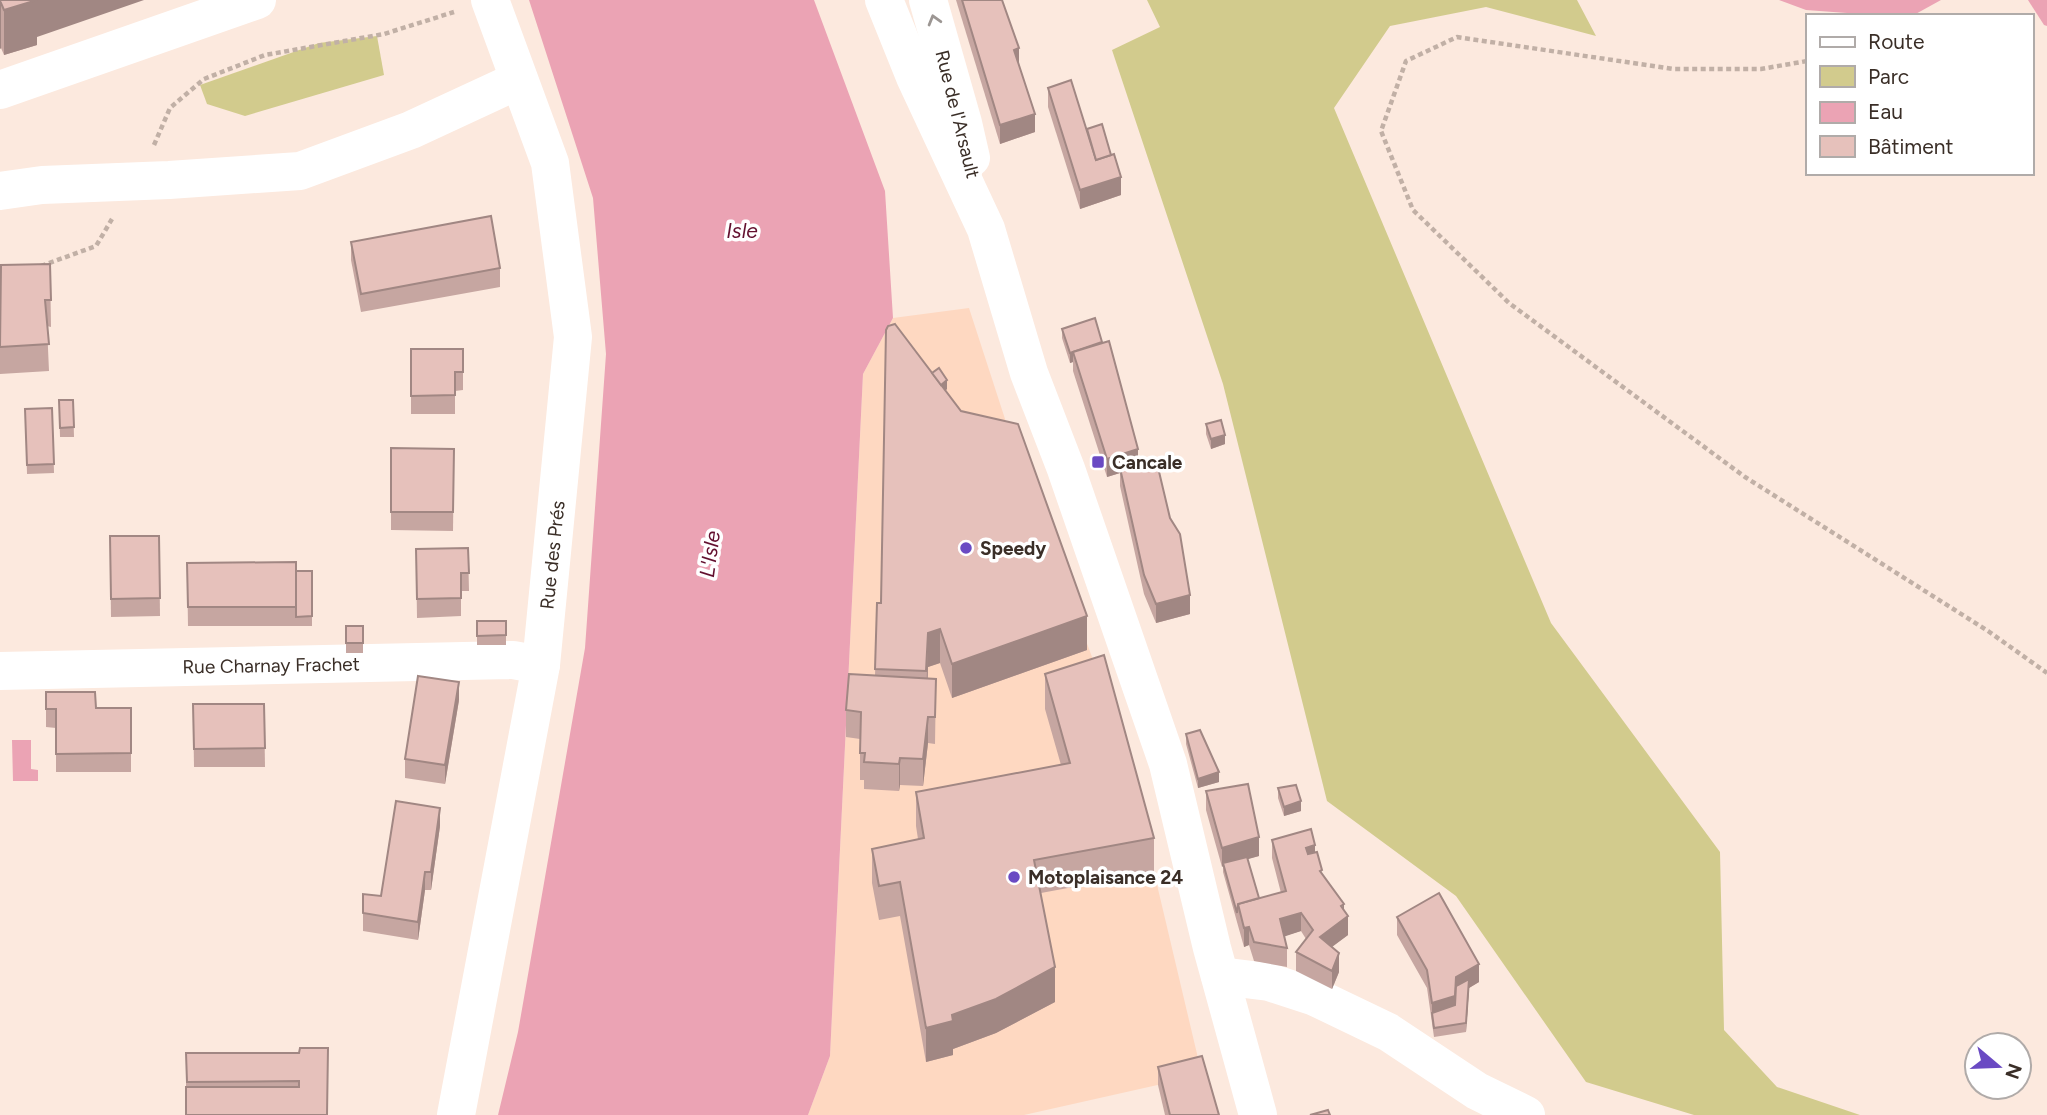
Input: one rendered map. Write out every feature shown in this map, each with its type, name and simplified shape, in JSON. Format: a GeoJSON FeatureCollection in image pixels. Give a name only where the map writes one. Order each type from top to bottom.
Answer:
{"type":"FeatureCollection","features":[{"type":"Feature","properties":{"kind":"street"},"geometry":{"type":"LineString","coordinates":[[0,90],[257,0]]}},
{"type":"Feature","properties":{"kind":"street"},"geometry":{"type":"LineString","coordinates":[[884,0],[915,77],[986,229],[1029,373],[1066,469],[1168,764],[1220,976],[1258,1115]]}},
{"type":"Feature","properties":{"kind":"street","name":"Rue de l'Arsault"},"geometry":{"type":"LineString","coordinates":[[929,0],[963,123],[986,229]]}},
{"type":"Feature","properties":{"kind":"street","name":"Rue des Prés"},"geometry":{"type":"LineString","coordinates":[[456,1115],[541,665],[573,337],[550,163],[519,80],[476,5]]}},
{"type":"Feature","properties":{"kind":"street"},"geometry":{"type":"LineString","coordinates":[[0,191],[42,185],[300,171],[411,130],[519,80]]}},
{"type":"Feature","properties":{"kind":"street","name":"Rue Charnay Frachet"},"geometry":{"type":"LineString","coordinates":[[0,671],[513,660],[541,665]]}},
{"type":"Feature","properties":{"kind":"street"},"geometry":{"type":"LineString","coordinates":[[1220,976],[1269,982],[1315,997],[1388,1032],[1477,1091],[1527,1115]]}},
{"type":"Feature","properties":{"kind":"path"},"geometry":{"type":"LineString","coordinates":[[31,270],[96,246],[152,150],[170,108],[204,79],[265,55],[384,34],[476,5]]}},
{"type":"Feature","properties":{"kind":"path"},"geometry":{"type":"LineString","coordinates":[[1806,61],[1761,69],[1673,69],[1457,37],[1406,61],[1381,131],[1413,210],[1509,303],[1745,477],[1988,631],[2047,673]]}},
{"type":"Feature","properties":{"kind":"shaded area"},"geometry":{"type":"Polygon","coordinates":[[[969,308],[1018,459],[1104,689],[1154,872],[1202,1075],[1024,1115],[808,1115],[830,1056],[863,374],[893,318],[969,308]]]}},
{"type":"Feature","properties":{"kind":"green space"},"geometry":{"type":"Polygon","coordinates":[[[1147,0],[1577,0],[1596,36],[1486,7],[1390,26],[1334,108],[1551,623],[1720,852],[1724,1030],[1777,1087],[1860,1115],[1694,1115],[1586,1082],[1456,896],[1327,801],[1223,384],[1112,50],[1160,27],[1147,0]]]}},
{"type":"Feature","properties":{"kind":"green space"},"geometry":{"type":"Polygon","coordinates":[[[377,36],[384,75],[245,116],[207,104],[200,85],[319,43],[377,36]]]}},
{"type":"Feature","properties":{"kind":"water"},"geometry":{"type":"Polygon","coordinates":[[[529,0],[814,0],[885,191],[893,318],[863,374],[830,1056],[808,1115],[498,1115],[518,1032],[585,648],[606,354],[593,198],[529,0]]]}},
{"type":"Feature","properties":{"kind":"water"},"geometry":{"type":"Polygon","coordinates":[[[1779,0],[1941,0],[1916,14],[1806,10],[1779,0]]]}},
{"type":"Feature","properties":{"kind":"water"},"geometry":{"type":"Polygon","coordinates":[[[2028,0],[2047,0],[2047,26],[2044,25],[2028,0]]]}},
{"type":"Feature","properties":{"kind":"water"},"geometry":{"type":"Polygon","coordinates":[[[12,740],[31,740],[31,769],[38,770],[38,781],[13,781],[12,740]]]}},
{"type":"Feature","properties":{"kind":"building"},"geometry":{"type":"Polygon","coordinates":[[[0,0],[37,0],[4,10],[0,0]]]}},
{"type":"Feature","properties":{"kind":"building"},"geometry":{"type":"Polygon","coordinates":[[[962,0],[1002,0],[1019,48],[1014,50],[1035,114],[1000,125],[962,0]]]}},
{"type":"Feature","properties":{"kind":"building"},"geometry":{"type":"Polygon","coordinates":[[[1071,80],[1096,160],[1114,154],[1121,177],[1080,190],[1048,88],[1071,80]]]}},
{"type":"Feature","properties":{"kind":"building"},"geometry":{"type":"Polygon","coordinates":[[[1102,124],[1111,155],[1096,160],[1087,129],[1102,124]]]}},
{"type":"Feature","properties":{"kind":"building"},"geometry":{"type":"Polygon","coordinates":[[[491,216],[500,268],[361,294],[351,242],[491,216]]]}},
{"type":"Feature","properties":{"kind":"building"},"geometry":{"type":"Polygon","coordinates":[[[50,264],[51,300],[45,300],[49,344],[0,347],[1,265],[50,264]]]}},
{"type":"Feature","properties":{"kind":"building"},"geometry":{"type":"Polygon","coordinates":[[[1095,318],[1102,342],[1070,353],[1062,329],[1095,318]]]}},
{"type":"Feature","properties":{"kind":"building","name":"Speedy"},"geometry":{"type":"Polygon","coordinates":[[[895,324],[961,411],[1018,424],[1087,616],[952,664],[940,629],[928,633],[926,671],[875,669],[877,603],[881,603],[886,330],[888,326],[895,324]]]}},
{"type":"Feature","properties":{"kind":"building"},"geometry":{"type":"Polygon","coordinates":[[[1109,341],[1138,449],[1107,459],[1073,352],[1109,341]]]}},
{"type":"Feature","properties":{"kind":"building"},"geometry":{"type":"Polygon","coordinates":[[[411,349],[463,349],[463,372],[455,372],[455,395],[411,396],[411,349]]]}},
{"type":"Feature","properties":{"kind":"building"},"geometry":{"type":"Polygon","coordinates":[[[939,368],[947,380],[941,385],[932,373],[939,368]]]}},
{"type":"Feature","properties":{"kind":"building"},"geometry":{"type":"Polygon","coordinates":[[[59,400],[73,400],[74,427],[60,428],[59,400]]]}},
{"type":"Feature","properties":{"kind":"building"},"geometry":{"type":"Polygon","coordinates":[[[52,408],[54,464],[27,465],[25,409],[52,408]]]}},
{"type":"Feature","properties":{"kind":"building"},"geometry":{"type":"Polygon","coordinates":[[[1221,420],[1225,435],[1211,439],[1206,424],[1221,420]]]}},
{"type":"Feature","properties":{"kind":"building"},"geometry":{"type":"Polygon","coordinates":[[[391,448],[454,449],[453,512],[391,512],[391,448]]]}},
{"type":"Feature","properties":{"kind":"building"},"geometry":{"type":"Polygon","coordinates":[[[1156,459],[1170,518],[1180,534],[1190,595],[1156,604],[1144,575],[1120,468],[1156,459]]]}},
{"type":"Feature","properties":{"kind":"building"},"geometry":{"type":"Polygon","coordinates":[[[110,536],[159,536],[160,598],[111,599],[110,536]]]}},
{"type":"Feature","properties":{"kind":"building"},"geometry":{"type":"Polygon","coordinates":[[[468,548],[469,573],[461,573],[461,598],[417,599],[416,549],[468,548]]]}},
{"type":"Feature","properties":{"kind":"building"},"geometry":{"type":"Polygon","coordinates":[[[296,562],[296,607],[188,607],[187,563],[296,562]]]}},
{"type":"Feature","properties":{"kind":"building"},"geometry":{"type":"Polygon","coordinates":[[[296,571],[312,571],[312,616],[296,617],[296,571]]]}},
{"type":"Feature","properties":{"kind":"building"},"geometry":{"type":"Polygon","coordinates":[[[477,621],[506,621],[506,635],[477,636],[477,621]]]}},
{"type":"Feature","properties":{"kind":"building"},"geometry":{"type":"Polygon","coordinates":[[[346,626],[363,626],[363,643],[346,643],[346,626]]]}},
{"type":"Feature","properties":{"kind":"building","name":"Motoplaisance 24"},"geometry":{"type":"Polygon","coordinates":[[[1104,655],[1154,838],[1034,860],[1055,967],[996,999],[952,1015],[953,1021],[926,1028],[900,882],[879,886],[872,849],[924,838],[916,792],[1070,763],[1045,674],[1104,655]]]}},
{"type":"Feature","properties":{"kind":"building"},"geometry":{"type":"Polygon","coordinates":[[[849,674],[936,679],[935,717],[928,717],[923,759],[900,758],[899,764],[864,762],[865,753],[860,753],[861,712],[846,710],[849,674]]]}},
{"type":"Feature","properties":{"kind":"building"},"geometry":{"type":"Polygon","coordinates":[[[418,676],[459,682],[445,765],[405,759],[418,676]]]}},
{"type":"Feature","properties":{"kind":"building"},"geometry":{"type":"Polygon","coordinates":[[[46,692],[95,692],[96,708],[131,708],[131,753],[56,754],[56,709],[46,709],[46,692]]]}},
{"type":"Feature","properties":{"kind":"building"},"geometry":{"type":"Polygon","coordinates":[[[193,704],[264,704],[265,748],[194,749],[193,704]]]}},
{"type":"Feature","properties":{"kind":"building"},"geometry":{"type":"Polygon","coordinates":[[[1200,730],[1219,772],[1198,779],[1186,734],[1200,730]]]}},
{"type":"Feature","properties":{"kind":"building"},"geometry":{"type":"Polygon","coordinates":[[[1248,784],[1259,837],[1222,848],[1206,791],[1248,784]]]}},
{"type":"Feature","properties":{"kind":"building"},"geometry":{"type":"Polygon","coordinates":[[[1296,785],[1301,801],[1284,807],[1278,788],[1296,785]]]}},
{"type":"Feature","properties":{"kind":"building"},"geometry":{"type":"Polygon","coordinates":[[[396,801],[440,808],[431,872],[425,872],[418,922],[363,913],[363,894],[381,896],[396,801]]]}},
{"type":"Feature","properties":{"kind":"building"},"geometry":{"type":"Polygon","coordinates":[[[1311,829],[1315,845],[1306,848],[1308,854],[1317,852],[1322,870],[1320,871],[1344,904],[1341,906],[1348,916],[1320,937],[1339,953],[1332,971],[1296,952],[1313,930],[1301,913],[1280,919],[1287,948],[1254,942],[1249,927],[1244,928],[1238,904],[1286,891],[1272,840],[1311,829]]]}},
{"type":"Feature","properties":{"kind":"building"},"geometry":{"type":"Polygon","coordinates":[[[1247,857],[1259,898],[1238,904],[1237,913],[1223,863],[1247,857]]]}},
{"type":"Feature","properties":{"kind":"building"},"geometry":{"type":"Polygon","coordinates":[[[1439,893],[1479,964],[1456,977],[1455,996],[1432,1003],[1427,970],[1397,917],[1439,893]]]}},
{"type":"Feature","properties":{"kind":"building"},"geometry":{"type":"Polygon","coordinates":[[[1469,979],[1466,1023],[1434,1028],[1432,1013],[1455,1005],[1456,986],[1469,979]]]}},
{"type":"Feature","properties":{"kind":"building"},"geometry":{"type":"Polygon","coordinates":[[[300,1048],[328,1048],[327,1115],[186,1115],[186,1087],[299,1087],[299,1081],[187,1082],[186,1053],[299,1053],[300,1048]]]}},
{"type":"Feature","properties":{"kind":"building"},"geometry":{"type":"Polygon","coordinates":[[[1202,1056],[1219,1115],[1170,1115],[1158,1067],[1202,1056]]]}},
{"type":"Feature","properties":{"kind":"building"},"geometry":{"type":"Polygon","coordinates":[[[1328,1110],[1330,1115],[1310,1115],[1328,1110]]]}},
{"type":"Feature","properties":{"kind":"place","name":"Cancale"},"geometry":{"type":"Point","coordinates":[1098,462]}},
{"type":"Feature","properties":{"kind":"place","name":"Speedy"},"geometry":{"type":"Point","coordinates":[966,548]}},
{"type":"Feature","properties":{"kind":"place","name":"Motoplaisance 24"},"geometry":{"type":"Point","coordinates":[1014,877]}},
{"type":"Feature","properties":{"kind":"water label","name":"Isle"},"geometry":{"type":"Point","coordinates":[742,231]}},
{"type":"Feature","properties":{"kind":"water label","name":"L'Isle"},"geometry":{"type":"Point","coordinates":[710,554]}}]}
